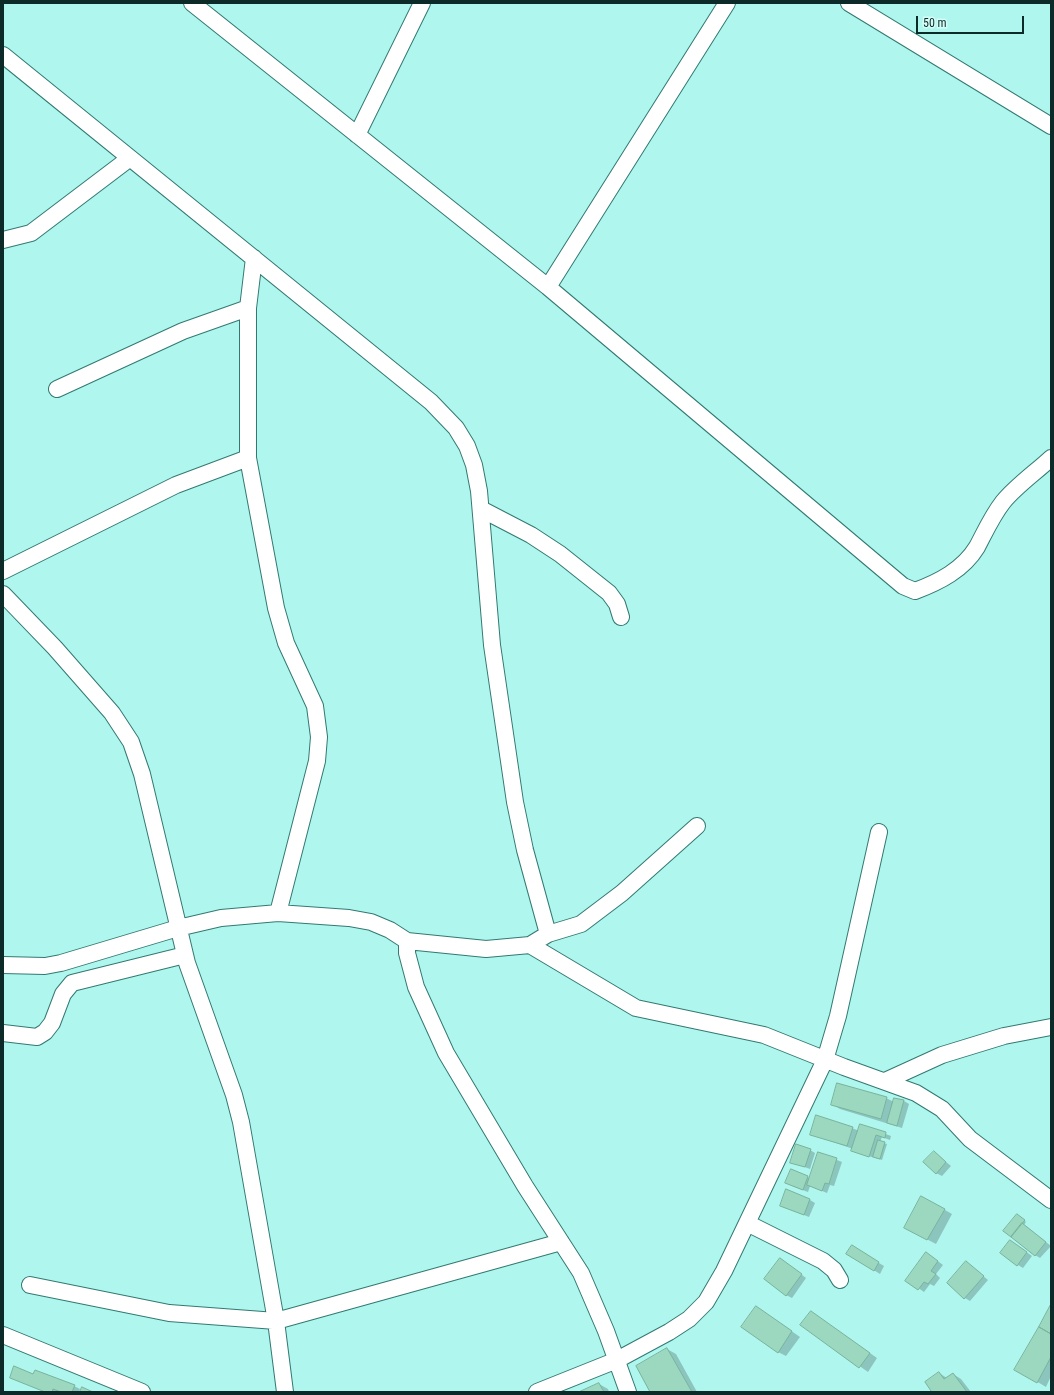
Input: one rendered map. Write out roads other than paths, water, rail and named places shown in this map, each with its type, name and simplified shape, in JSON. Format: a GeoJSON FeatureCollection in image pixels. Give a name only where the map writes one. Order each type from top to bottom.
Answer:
{"type":"FeatureCollection","features":[{"type":"Feature","properties":{"kind":"street"},"geometry":{"type":"LineString","coordinates":[[192,3],[548,287],[903,586],[915,590],[949,576],[965,562],[976,548],[1004,500],[1051,458]]}},
{"type":"Feature","properties":{"kind":"street"},"geometry":{"type":"LineString","coordinates":[[357,135],[422,3]]}},
{"type":"Feature","properties":{"kind":"street"},"geometry":{"type":"LineString","coordinates":[[548,287],[727,3]]}},
{"type":"Feature","properties":{"kind":"street"},"geometry":{"type":"LineString","coordinates":[[849,3],[1051,126]]}},
{"type":"Feature","properties":{"kind":"street"},"geometry":{"type":"LineString","coordinates":[[3,55],[431,402],[456,428],[467,446],[474,465],[480,491],[492,645],[515,802],[525,850],[548,934]]}},
{"type":"Feature","properties":{"kind":"street"},"geometry":{"type":"LineString","coordinates":[[3,240],[31,233],[130,158]]}},
{"type":"Feature","properties":{"kind":"street"},"geometry":{"type":"LineString","coordinates":[[254,258],[248,308],[248,458],[276,608],[286,643],[315,706],[319,737],[317,761],[278,913]]}},
{"type":"Feature","properties":{"kind":"street"},"geometry":{"type":"LineString","coordinates":[[57,389],[183,331],[248,308]]}},
{"type":"Feature","properties":{"kind":"street"},"geometry":{"type":"LineString","coordinates":[[3,570],[176,485],[248,458]]}},
{"type":"Feature","properties":{"kind":"street"},"geometry":{"type":"LineString","coordinates":[[481,509],[531,535],[560,554],[609,593],[617,604],[621,617]]}},
{"type":"Feature","properties":{"kind":"street"},"geometry":{"type":"LineString","coordinates":[[3,594],[55,648],[107,707],[131,742],[149,803],[185,954],[215,1046],[234,1095],[241,1122],[276,1321],[285,1392]]}},
{"type":"Feature","properties":{"kind":"street"},"geometry":{"type":"LineString","coordinates":[[3,965],[45,966],[61,963],[178,928],[222,918],[278,913],[349,918],[371,922],[390,930],[407,941],[486,949],[530,944],[548,934],[581,924],[622,893],[697,826]]}},
{"type":"Feature","properties":{"kind":"street"},"geometry":{"type":"LineString","coordinates":[[537,1392],[617,1360],[669,1332],[689,1319],[706,1302],[724,1271],[825,1060],[838,1016],[879,832]]}},
{"type":"Feature","properties":{"kind":"street"},"geometry":{"type":"LineString","coordinates":[[407,941],[407,953],[416,987],[446,1053],[525,1186],[581,1273],[606,1331],[628,1392]]}},
{"type":"Feature","properties":{"kind":"street"},"geometry":{"type":"LineString","coordinates":[[530,944],[636,1008],[764,1035],[825,1060],[916,1093],[929,1100],[949,1115],[970,1139],[1051,1200]]}},
{"type":"Feature","properties":{"kind":"street"},"geometry":{"type":"LineString","coordinates":[[3,1034],[37,1037],[45,1032],[52,1024],[62,994],[72,984],[185,954]]}},
{"type":"Feature","properties":{"kind":"street"},"geometry":{"type":"LineString","coordinates":[[885,1081],[942,1055],[1004,1036],[1051,1027]]}},
{"type":"Feature","properties":{"kind":"street"},"geometry":{"type":"LineString","coordinates":[[747,1222],[823,1261],[834,1270],[840,1280]]}},
{"type":"Feature","properties":{"kind":"street"},"geometry":{"type":"LineString","coordinates":[[30,1286],[169,1313],[276,1321],[561,1242]]}},
{"type":"Feature","properties":{"kind":"street"},"geometry":{"type":"LineString","coordinates":[[3,1335],[142,1392]]}}]}
